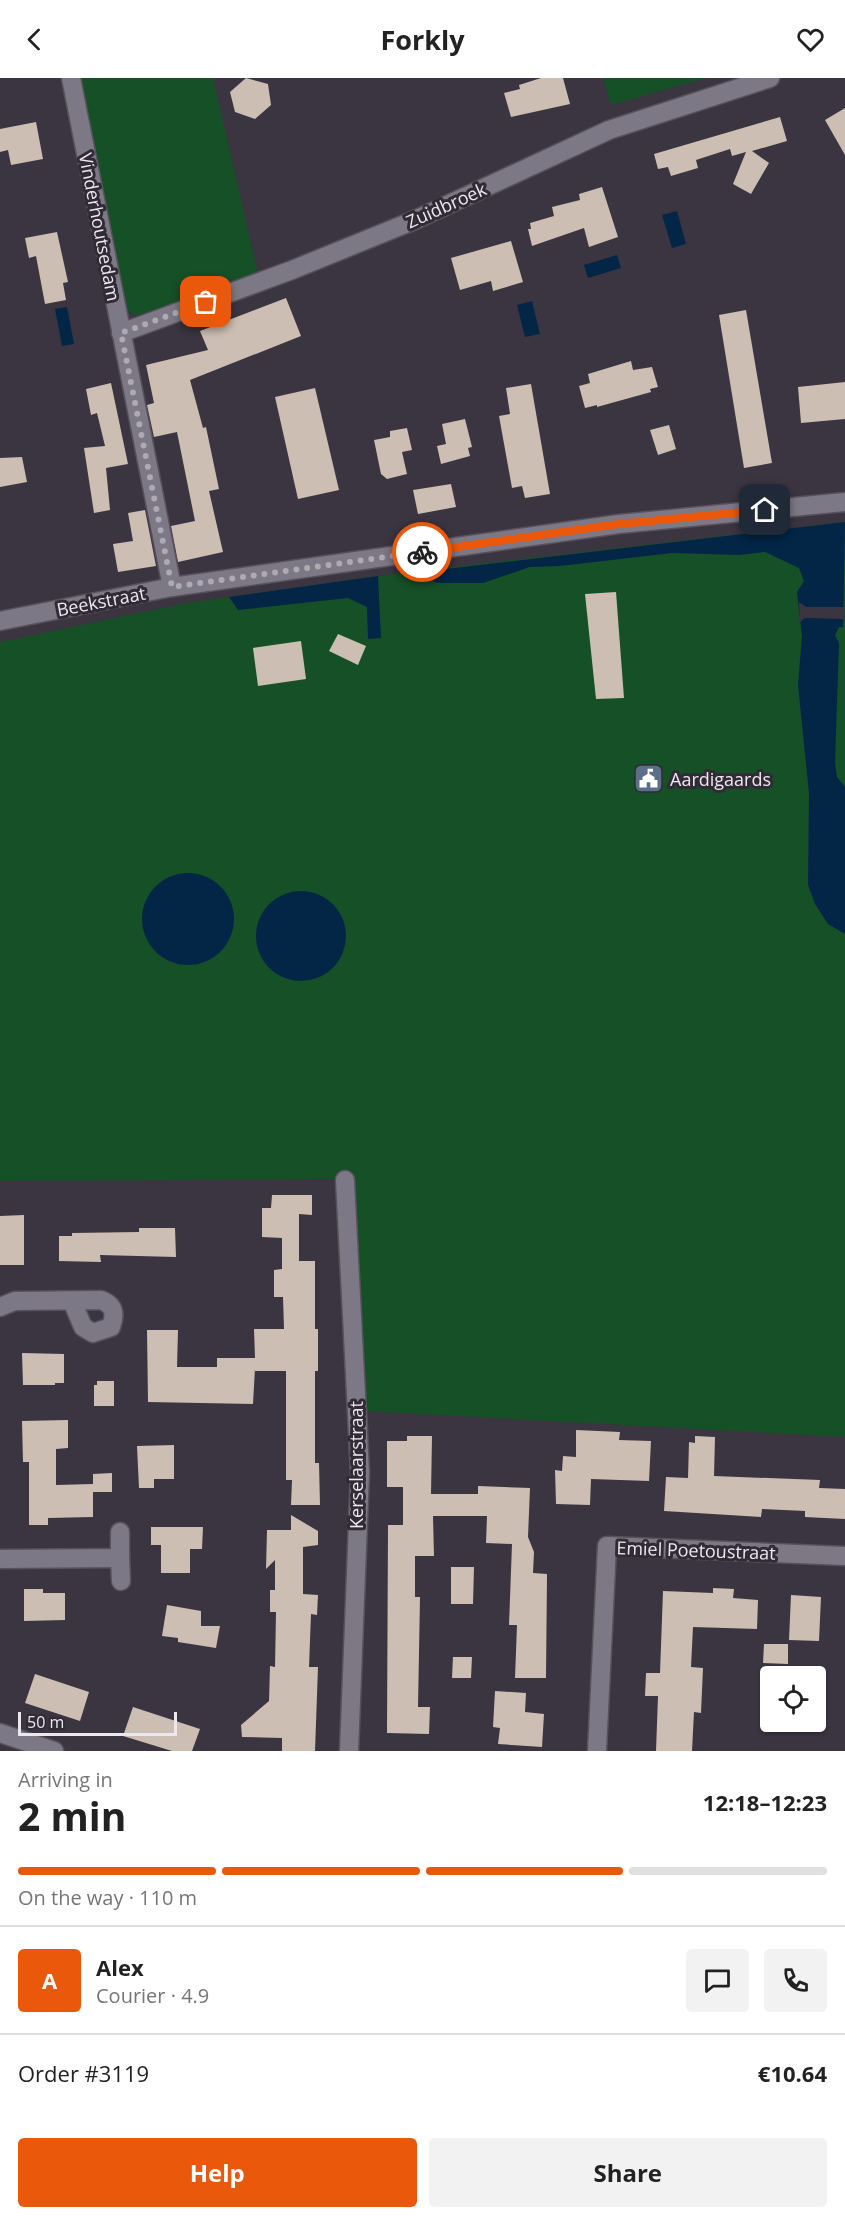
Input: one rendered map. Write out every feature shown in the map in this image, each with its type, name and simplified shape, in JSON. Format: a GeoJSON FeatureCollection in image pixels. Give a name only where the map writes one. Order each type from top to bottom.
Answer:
{"type":"FeatureCollection","features":[{"type":"Feature","properties":{"kind":"street","name":"Vinderhoutsedam"},"geometry":{"type":"LineString","coordinates":[[71,78],[172,587]]}},
{"type":"Feature","properties":{"kind":"street","name":"Zuidbroek"},"geometry":{"type":"LineString","coordinates":[[121,333],[292,270],[416,220],[609,130],[770,78]]}},
{"type":"Feature","properties":{"kind":"street","name":"Beekstraat"},"geometry":{"type":"LineString","coordinates":[[0,621],[172,587],[619,524],[845,502]]}},
{"type":"Feature","properties":{"kind":"street","name":"Kerselaarstraat"},"geometry":{"type":"LineString","coordinates":[[345,1180],[360,1472],[349,1751]]}},
{"type":"Feature","properties":{"kind":"street"},"geometry":{"type":"LineString","coordinates":[[0,1308],[15,1301],[72,1301]]}},
{"type":"Feature","properties":{"kind":"street"},"geometry":{"type":"LineString","coordinates":[[120,1532],[121,1581]]}},
{"type":"Feature","properties":{"kind":"street","name":"Emiel Poetoustraat"},"geometry":{"type":"LineString","coordinates":[[597,1751],[607,1546],[845,1556]]}},
{"type":"Feature","properties":{"kind":"street"},"geometry":{"type":"LineString","coordinates":[[0,1559],[120,1558]]}},
{"type":"Feature","properties":{"kind":"street"},"geometry":{"type":"LineString","coordinates":[[0,1733],[54,1751]]}},
{"type":"Feature","properties":{"kind":"green space"},"geometry":{"type":"Polygon","coordinates":[[[77,78],[213,78],[258,274],[141,317],[128,312],[122,300],[77,78]]]}},
{"type":"Feature","properties":{"kind":"green space"},"geometry":{"type":"Polygon","coordinates":[[[603,78],[706,78],[611,105],[603,78]]]}},
{"type":"Feature","properties":{"kind":"green space"},"geometry":{"type":"Polygon","coordinates":[[[845,522],[845,1437],[347,1410],[337,1179],[0,1181],[0,642],[187,603],[391,574],[845,522]]]}},
{"type":"Feature","properties":{"kind":"water"},"geometry":{"type":"Polygon","coordinates":[[[677,211],[686,244],[672,248],[662,215],[677,211]]]}},
{"type":"Feature","properties":{"kind":"water"},"geometry":{"type":"Polygon","coordinates":[[[617,255],[621,268],[588,278],[584,265],[617,255]]]}},
{"type":"Feature","properties":{"kind":"water"},"geometry":{"type":"Polygon","coordinates":[[[532,301],[540,334],[525,337],[517,305],[532,301]]]}},
{"type":"Feature","properties":{"kind":"water"},"geometry":{"type":"Polygon","coordinates":[[[67,307],[74,344],[62,346],[55,309],[67,307]]]}},
{"type":"Feature","properties":{"kind":"water"},"geometry":{"type":"Polygon","coordinates":[[[845,522],[843,627],[839,627],[835,635],[839,643],[835,763],[837,777],[845,787],[845,934],[828,924],[815,904],[808,885],[809,793],[798,685],[802,636],[797,592],[804,581],[799,568],[765,552],[740,555],[672,553],[560,566],[530,567],[483,583],[437,583],[429,579],[429,571],[845,522]]]}},
{"type":"Feature","properties":{"kind":"water"},"geometry":{"type":"Polygon","coordinates":[[[378,576],[381,638],[368,639],[367,607],[348,598],[238,610],[229,597],[378,576]]]}},
{"type":"Feature","properties":{"kind":"water"},"geometry":{"type":"Polygon","coordinates":[[[188,873],[206,876],[221,886],[231,901],[234,919],[231,937],[221,952],[206,962],[188,965],[170,962],[155,952],[145,937],[142,919],[145,901],[155,886],[170,876],[188,873]]]}},
{"type":"Feature","properties":{"kind":"water"},"geometry":{"type":"Polygon","coordinates":[[[301,891],[318,894],[333,904],[343,919],[346,936],[343,953],[333,968],[318,978],[301,981],[284,978],[269,968],[259,953],[256,936],[259,919],[269,904],[284,894],[301,891]]]}},
{"type":"Feature","properties":{"kind":"pier"},"geometry":{"type":"Polygon","coordinates":[[[799,602],[806,607],[844,607],[844,619],[805,618],[800,622],[799,602]]]}},
{"type":"Feature","properties":{"kind":"building"},"geometry":{"type":"Polygon","coordinates":[[[246,78],[268,84],[271,105],[255,119],[235,112],[230,92],[246,78]]]}},
{"type":"Feature","properties":{"kind":"building"},"geometry":{"type":"Polygon","coordinates":[[[541,78],[563,78],[570,104],[511,117],[504,93],[520,89],[519,85],[541,78]]]}},
{"type":"Feature","properties":{"kind":"building"},"geometry":{"type":"Polygon","coordinates":[[[845,108],[845,155],[825,120],[845,108]]]}},
{"type":"Feature","properties":{"kind":"building"},"geometry":{"type":"Polygon","coordinates":[[[780,117],[787,141],[752,151],[769,163],[751,194],[733,184],[746,152],[732,156],[730,149],[696,160],[698,168],[671,176],[668,167],[658,169],[654,154],[780,117]]]}},
{"type":"Feature","properties":{"kind":"building"},"geometry":{"type":"Polygon","coordinates":[[[36,122],[43,159],[11,165],[8,150],[0,152],[0,129],[36,122]]]}},
{"type":"Feature","properties":{"kind":"building"},"geometry":{"type":"Polygon","coordinates":[[[602,187],[618,237],[589,247],[584,228],[532,246],[528,229],[531,229],[530,223],[554,216],[552,207],[580,200],[579,194],[602,187]]]}},
{"type":"Feature","properties":{"kind":"building"},"geometry":{"type":"Polygon","coordinates":[[[57,232],[68,282],[63,283],[66,300],[45,304],[36,256],[29,258],[25,238],[57,232]]]}},
{"type":"Feature","properties":{"kind":"building"},"geometry":{"type":"Polygon","coordinates":[[[511,241],[523,282],[493,291],[491,281],[460,290],[451,258],[511,241]]]}},
{"type":"Feature","properties":{"kind":"building"},"geometry":{"type":"Polygon","coordinates":[[[286,298],[301,336],[190,380],[203,428],[206,427],[219,489],[209,491],[223,552],[178,562],[171,526],[195,521],[177,432],[154,437],[147,405],[154,403],[146,365],[208,350],[200,331],[286,298]]]}},
{"type":"Feature","properties":{"kind":"building"},"geometry":{"type":"Polygon","coordinates":[[[746,310],[772,463],[744,468],[719,315],[746,310]]]}},
{"type":"Feature","properties":{"kind":"building"},"geometry":{"type":"Polygon","coordinates":[[[631,361],[633,370],[652,367],[658,387],[650,389],[651,392],[597,407],[597,405],[585,408],[579,386],[590,383],[588,374],[631,361]]]}},
{"type":"Feature","properties":{"kind":"building"},"geometry":{"type":"Polygon","coordinates":[[[845,382],[845,419],[801,423],[798,387],[845,382]]]}},
{"type":"Feature","properties":{"kind":"building"},"geometry":{"type":"Polygon","coordinates":[[[111,383],[128,464],[106,468],[110,510],[94,513],[84,448],[105,446],[97,413],[91,415],[86,389],[111,383]]]}},
{"type":"Feature","properties":{"kind":"building"},"geometry":{"type":"Polygon","coordinates":[[[531,384],[550,494],[525,498],[522,486],[512,488],[499,416],[510,414],[506,388],[531,384]]]}},
{"type":"Feature","properties":{"kind":"building"},"geometry":{"type":"Polygon","coordinates":[[[315,388],[339,490],[298,499],[275,397],[315,388]]]}},
{"type":"Feature","properties":{"kind":"building"},"geometry":{"type":"Polygon","coordinates":[[[465,419],[472,447],[468,448],[470,456],[441,464],[437,446],[446,444],[442,424],[465,419]]]}},
{"type":"Feature","properties":{"kind":"building"},"geometry":{"type":"Polygon","coordinates":[[[669,425],[676,449],[658,455],[650,430],[669,425]]]}},
{"type":"Feature","properties":{"kind":"building"},"geometry":{"type":"Polygon","coordinates":[[[407,428],[412,450],[402,452],[407,474],[387,479],[381,474],[374,440],[390,437],[390,431],[407,428]]]}},
{"type":"Feature","properties":{"kind":"building"},"geometry":{"type":"Polygon","coordinates":[[[22,457],[27,482],[0,487],[0,458],[22,457]]]}},
{"type":"Feature","properties":{"kind":"building"},"geometry":{"type":"Polygon","coordinates":[[[451,484],[456,507],[418,514],[413,490],[451,484]]]}},
{"type":"Feature","properties":{"kind":"building"},"geometry":{"type":"Polygon","coordinates":[[[145,510],[156,566],[118,572],[113,544],[133,541],[128,513],[145,510]]]}},
{"type":"Feature","properties":{"kind":"building"},"geometry":{"type":"Polygon","coordinates":[[[616,592],[624,698],[596,699],[585,594],[616,592]]]}},
{"type":"Feature","properties":{"kind":"building"},"geometry":{"type":"Polygon","coordinates":[[[338,634],[366,646],[358,665],[329,651],[338,634]]]}},
{"type":"Feature","properties":{"kind":"building"},"geometry":{"type":"Polygon","coordinates":[[[301,641],[306,679],[258,686],[253,648],[301,641]]]}},
{"type":"Feature","properties":{"kind":"building"},"geometry":{"type":"Polygon","coordinates":[[[272,1195],[312,1195],[312,1215],[299,1214],[299,1261],[315,1261],[315,1329],[318,1329],[318,1371],[315,1371],[315,1463],[319,1463],[320,1505],[291,1505],[292,1480],[286,1480],[286,1371],[255,1371],[255,1368],[253,1404],[148,1402],[147,1330],[178,1330],[177,1367],[217,1367],[217,1358],[255,1358],[254,1329],[284,1329],[283,1297],[274,1297],[274,1270],[282,1269],[282,1238],[262,1237],[262,1208],[271,1208],[272,1195]]]}},
{"type":"Feature","properties":{"kind":"building"},"geometry":{"type":"Polygon","coordinates":[[[24,1215],[24,1265],[0,1265],[0,1216],[24,1215]]]}},
{"type":"Feature","properties":{"kind":"building"},"geometry":{"type":"Polygon","coordinates":[[[139,1228],[175,1228],[176,1257],[100,1255],[101,1262],[59,1261],[59,1236],[72,1236],[72,1233],[139,1232],[139,1228]]]}},
{"type":"Feature","properties":{"kind":"building"},"geometry":{"type":"Polygon","coordinates":[[[22,1353],[64,1354],[64,1383],[23,1385],[22,1353]]]}},
{"type":"Feature","properties":{"kind":"building"},"geometry":{"type":"Polygon","coordinates":[[[97,1381],[114,1381],[114,1406],[94,1406],[94,1385],[97,1385],[97,1381]]]}},
{"type":"Feature","properties":{"kind":"building"},"geometry":{"type":"Polygon","coordinates":[[[68,1420],[68,1448],[56,1449],[56,1485],[93,1484],[93,1517],[48,1518],[48,1525],[29,1525],[29,1462],[23,1462],[22,1421],[68,1420]]]}},
{"type":"Feature","properties":{"kind":"building"},"geometry":{"type":"Polygon","coordinates":[[[576,1430],[620,1432],[619,1440],[651,1441],[649,1481],[591,1479],[590,1505],[556,1504],[555,1470],[562,1471],[563,1456],[576,1457],[576,1430]]]}},
{"type":"Feature","properties":{"kind":"building"},"geometry":{"type":"Polygon","coordinates":[[[407,1436],[432,1436],[431,1494],[478,1494],[478,1486],[530,1488],[528,1537],[534,1552],[533,1573],[547,1574],[546,1678],[515,1678],[517,1625],[509,1625],[512,1544],[486,1543],[487,1516],[433,1516],[434,1556],[415,1556],[415,1597],[420,1597],[418,1707],[430,1707],[429,1734],[387,1733],[388,1525],[403,1525],[403,1487],[387,1487],[387,1441],[407,1441],[407,1436]]]}},
{"type":"Feature","properties":{"kind":"building"},"geometry":{"type":"Polygon","coordinates":[[[695,1436],[715,1437],[714,1476],[820,1480],[819,1488],[845,1489],[845,1519],[805,1517],[805,1511],[762,1509],[761,1517],[664,1511],[666,1477],[688,1478],[689,1442],[695,1443],[695,1436]]]}},
{"type":"Feature","properties":{"kind":"building"},"geometry":{"type":"Polygon","coordinates":[[[174,1445],[174,1479],[154,1479],[154,1488],[139,1488],[137,1446],[174,1445]]]}},
{"type":"Feature","properties":{"kind":"building"},"geometry":{"type":"Polygon","coordinates":[[[112,1473],[112,1492],[93,1492],[93,1474],[112,1473]]]}},
{"type":"Feature","properties":{"kind":"building"},"geometry":{"type":"Polygon","coordinates":[[[291,1515],[318,1531],[318,1545],[303,1547],[303,1594],[318,1595],[317,1615],[311,1614],[309,1667],[318,1667],[315,1751],[282,1751],[282,1738],[242,1737],[241,1725],[269,1701],[270,1666],[275,1667],[276,1612],[270,1612],[270,1590],[275,1590],[275,1560],[266,1569],[267,1530],[291,1530],[291,1515]]]}},
{"type":"Feature","properties":{"kind":"building"},"geometry":{"type":"Polygon","coordinates":[[[151,1527],[203,1527],[202,1549],[190,1549],[190,1573],[161,1573],[161,1545],[151,1545],[151,1527]]]}},
{"type":"Feature","properties":{"kind":"building"},"geometry":{"type":"Polygon","coordinates":[[[451,1567],[474,1567],[473,1604],[451,1604],[451,1567]]]}},
{"type":"Feature","properties":{"kind":"building"},"geometry":{"type":"Polygon","coordinates":[[[713,1588],[734,1589],[733,1598],[758,1600],[757,1629],[693,1627],[691,1667],[703,1668],[701,1713],[694,1712],[692,1751],[656,1751],[658,1696],[645,1696],[646,1673],[660,1673],[663,1591],[713,1593],[713,1588]]]}},
{"type":"Feature","properties":{"kind":"building"},"geometry":{"type":"Polygon","coordinates":[[[24,1589],[43,1589],[43,1593],[65,1593],[65,1620],[24,1621],[24,1589]]]}},
{"type":"Feature","properties":{"kind":"building"},"geometry":{"type":"Polygon","coordinates":[[[791,1595],[821,1597],[819,1641],[789,1640],[791,1595]]]}},
{"type":"Feature","properties":{"kind":"building"},"geometry":{"type":"Polygon","coordinates":[[[167,1605],[201,1611],[201,1626],[220,1626],[216,1648],[178,1642],[178,1638],[162,1636],[167,1605]]]}},
{"type":"Feature","properties":{"kind":"building"},"geometry":{"type":"Polygon","coordinates":[[[764,1644],[788,1644],[788,1664],[763,1663],[764,1644]]]}},
{"type":"Feature","properties":{"kind":"building"},"geometry":{"type":"Polygon","coordinates":[[[453,1657],[472,1657],[471,1678],[452,1678],[453,1657]]]}},
{"type":"Feature","properties":{"kind":"building"},"geometry":{"type":"Polygon","coordinates":[[[35,1674],[89,1692],[80,1721],[25,1703],[35,1674]]]}},
{"type":"Feature","properties":{"kind":"building"},"geometry":{"type":"Polygon","coordinates":[[[495,1691],[526,1693],[525,1712],[544,1714],[542,1747],[498,1744],[500,1728],[493,1727],[495,1691]]]}},
{"type":"Feature","properties":{"kind":"building"},"geometry":{"type":"Polygon","coordinates":[[[133,1707],[200,1729],[192,1751],[172,1751],[123,1736],[133,1707]]]}},
{"type":"Feature","properties":{"kind":"way so far"},"geometry":{"type":"LineString","coordinates":[[206,302],[121,333],[172,587],[422,552]]}},
{"type":"Feature","properties":{"kind":"place","name":"Aardigaards"},"geometry":{"type":"Point","coordinates":[649,779]}},
{"type":"Feature","properties":{"kind":"route"},"geometry":{"type":"LineString","coordinates":[[422,552],[619,524],[765,510]]}}]}
